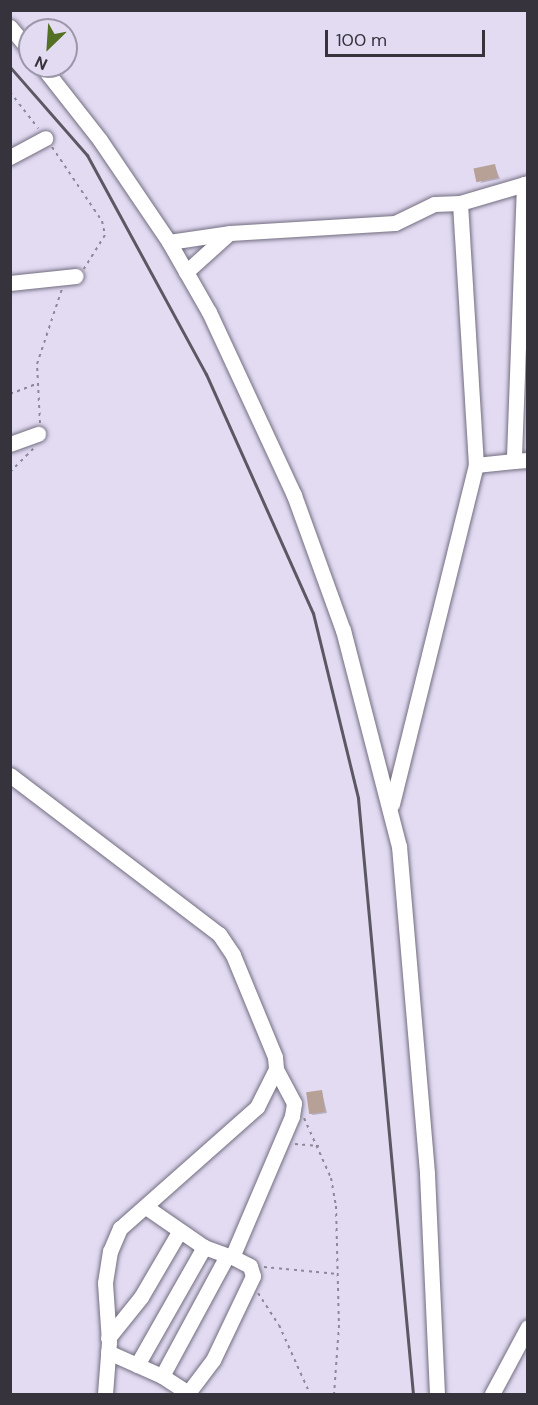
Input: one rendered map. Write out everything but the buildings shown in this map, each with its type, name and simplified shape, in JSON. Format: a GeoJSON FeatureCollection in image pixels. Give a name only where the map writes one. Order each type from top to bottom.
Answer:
{"type":"FeatureCollection","features":[{"type":"Feature","properties":{"kind":"street"},"geometry":{"type":"LineString","coordinates":[[51,78],[100,140],[169,242],[186,272],[244,384],[317,555],[343,630],[392,807],[399,846],[427,1174],[437,1395]]}},
{"type":"Feature","properties":{"kind":"street"},"geometry":{"type":"LineString","coordinates":[[10,157],[45,138]]}},
{"type":"Feature","properties":{"kind":"street"},"geometry":{"type":"LineString","coordinates":[[169,242],[230,233],[395,223],[434,204],[460,203],[526,184],[521,460],[476,465]]}},
{"type":"Feature","properties":{"kind":"street"},"geometry":{"type":"LineString","coordinates":[[392,807],[476,465],[460,203]]}},
{"type":"Feature","properties":{"kind":"street"},"geometry":{"type":"LineString","coordinates":[[186,272],[230,233]]}},
{"type":"Feature","properties":{"kind":"street"},"geometry":{"type":"LineString","coordinates":[[10,283],[76,276]]}},
{"type":"Feature","properties":{"kind":"street"},"geometry":{"type":"LineString","coordinates":[[10,444],[38,434]]}},
{"type":"Feature","properties":{"kind":"street"},"geometry":{"type":"LineString","coordinates":[[10,775],[219,934],[233,955],[276,1057],[276,1069],[257,1107],[120,1228],[110,1251],[105,1283],[108,1345],[105,1395]]}},
{"type":"Feature","properties":{"kind":"street"},"geometry":{"type":"LineString","coordinates":[[162,1376],[230,1256],[279,1146],[294,1103],[276,1069]]}},
{"type":"Feature","properties":{"kind":"street"},"geometry":{"type":"LineString","coordinates":[[108,1345],[137,1365],[162,1376],[188,1393],[223,1342],[250,1274],[230,1256],[204,1247],[179,1232],[146,1207]]}},
{"type":"Feature","properties":{"kind":"street"},"geometry":{"type":"LineString","coordinates":[[108,1345],[141,1297],[179,1232]]}},
{"type":"Feature","properties":{"kind":"street"},"geometry":{"type":"LineString","coordinates":[[137,1365],[204,1247]]}},
{"type":"Feature","properties":{"kind":"street"},"geometry":{"type":"LineString","coordinates":[[492,1395],[528,1327]]}},
{"type":"Feature","properties":{"kind":"path"},"geometry":{"type":"LineString","coordinates":[[10,394],[38,383]]}},
{"type":"Feature","properties":{"kind":"path"},"geometry":{"type":"LineString","coordinates":[[294,1103],[319,1146],[331,1178],[336,1206],[338,1274],[334,1395]]}},
{"type":"Feature","properties":{"kind":"path"},"geometry":{"type":"LineString","coordinates":[[279,1146],[319,1146]]}},
{"type":"Feature","properties":{"kind":"path"},"geometry":{"type":"LineString","coordinates":[[310,1395],[279,1325],[250,1274],[338,1274]]}},
{"type":"Feature","properties":{"kind":"railway"},"geometry":{"type":"LineString","coordinates":[[10,67],[87,155],[206,374],[313,613],[358,798],[413,1394]]}}]}
